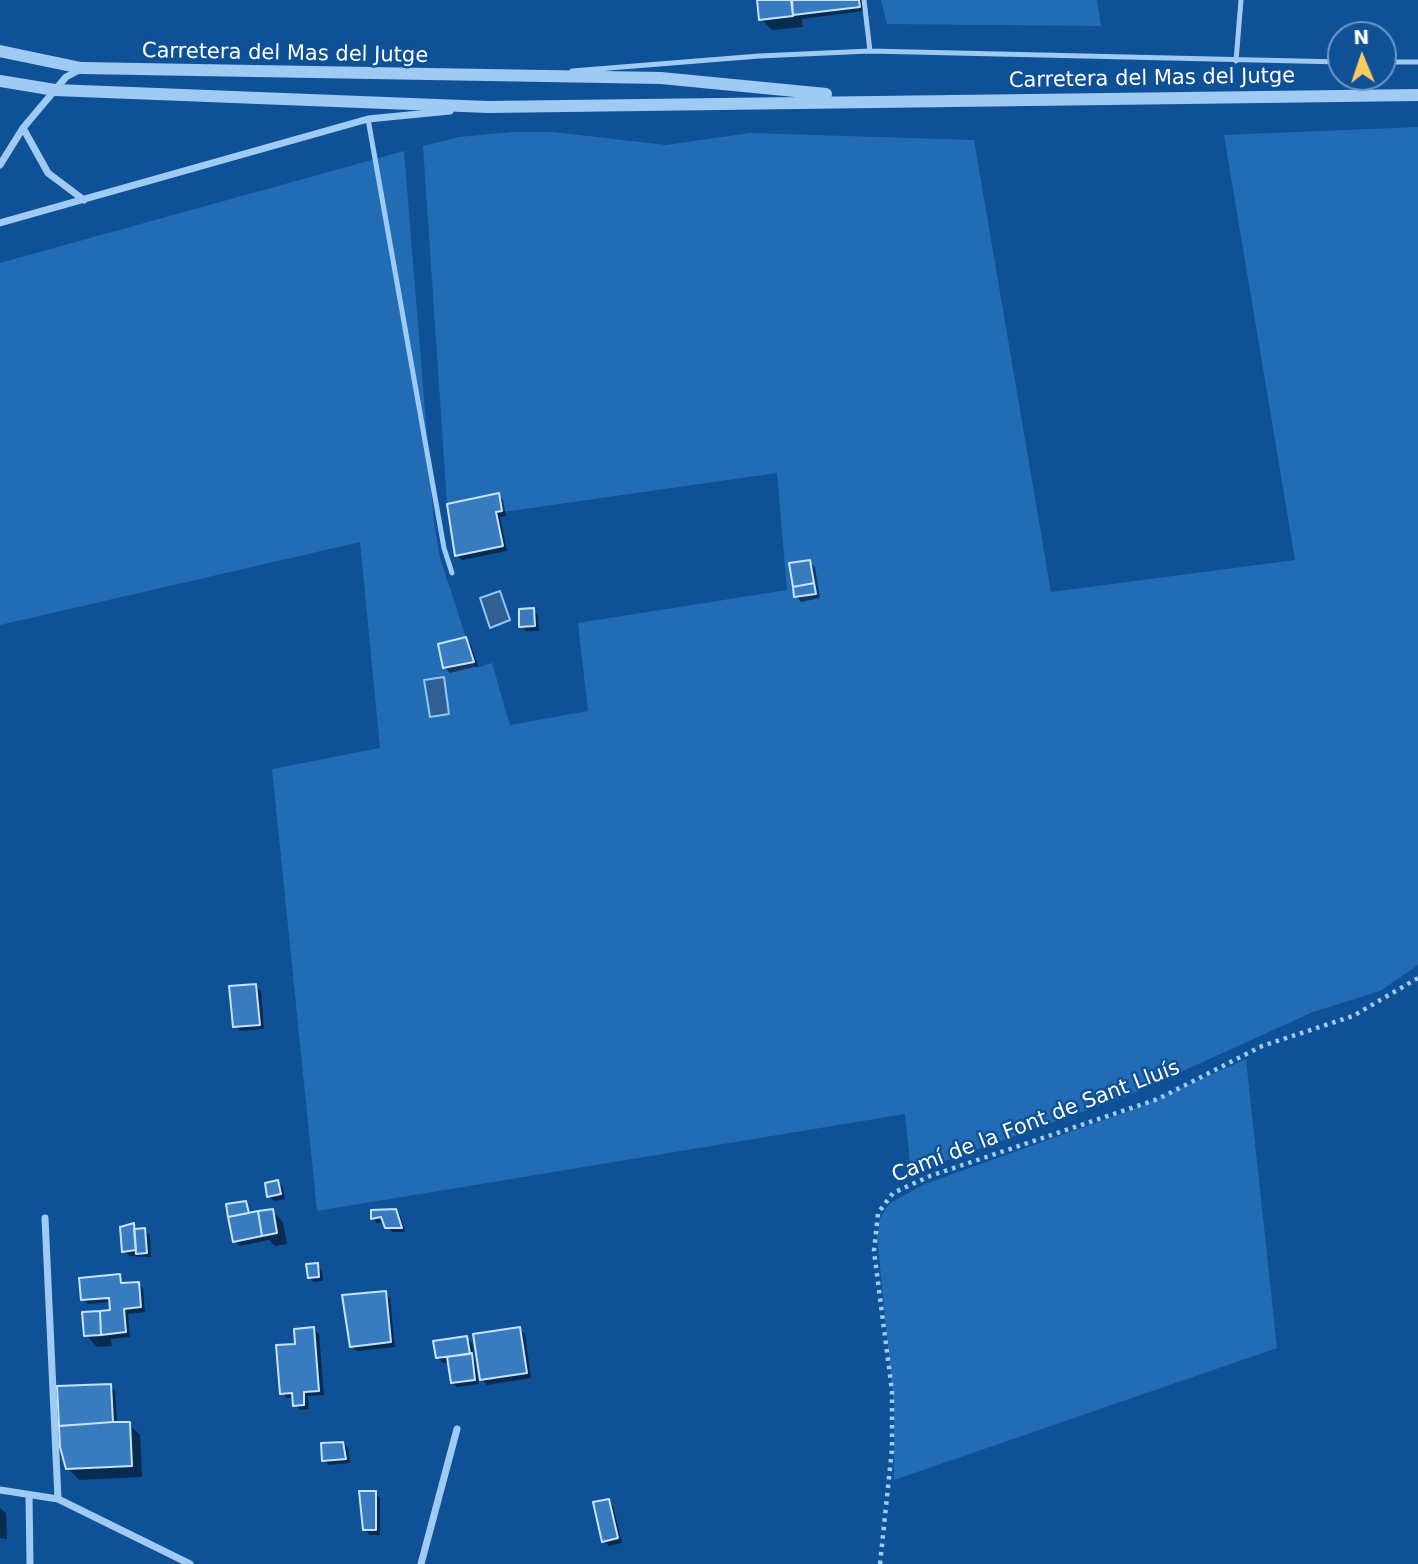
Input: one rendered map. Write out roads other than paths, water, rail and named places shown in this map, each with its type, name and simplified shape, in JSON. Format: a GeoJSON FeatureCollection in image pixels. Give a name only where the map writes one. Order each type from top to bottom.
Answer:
{"type":"FeatureCollection","features":[{"type":"Feature","properties":{"kind":"street","name":"Carretera del Mas del Jutge"},"geometry":{"type":"LineString","coordinates":[[0,51],[81,68],[661,78],[886,100],[1418,95]]}},
{"type":"Feature","properties":{"kind":"street"},"geometry":{"type":"LineString","coordinates":[[0,165],[23,128],[66,77],[81,68]]}},
{"type":"Feature","properties":{"kind":"street"},"geometry":{"type":"LineString","coordinates":[[0,81],[55,90],[488,107],[886,100]]}},
{"type":"Feature","properties":{"kind":"street"},"geometry":{"type":"LineString","coordinates":[[0,223],[368,119],[488,107]]}},
{"type":"Feature","properties":{"kind":"street"},"geometry":{"type":"LineString","coordinates":[[23,128],[48,173],[61,186],[85,200]]}},
{"type":"Feature","properties":{"kind":"street"},"geometry":{"type":"LineString","coordinates":[[45,1218],[58,1499]]}},
{"type":"Feature","properties":{"kind":"street"},"geometry":{"type":"LineString","coordinates":[[421,1564],[457,1429]]}},
{"type":"Feature","properties":{"kind":"street"},"geometry":{"type":"LineString","coordinates":[[0,1490],[58,1499],[190,1564]]}},
{"type":"Feature","properties":{"kind":"street"},"geometry":{"type":"LineString","coordinates":[[29,1495],[30,1564]]}},
{"type":"Feature","properties":{"kind":"lane"},"geometry":{"type":"LineString","coordinates":[[864,0],[870,51]]}},
{"type":"Feature","properties":{"kind":"lane"},"geometry":{"type":"LineString","coordinates":[[1237,61],[1241,0]]}},
{"type":"Feature","properties":{"kind":"lane"},"geometry":{"type":"LineString","coordinates":[[488,77],[759,56],[870,51],[1327,62]]}},
{"type":"Feature","properties":{"kind":"lane"},"geometry":{"type":"LineString","coordinates":[[1397,62],[1418,62]]}},
{"type":"Feature","properties":{"kind":"lane"},"geometry":{"type":"LineString","coordinates":[[368,119],[444,548],[452,573]]}}]}
